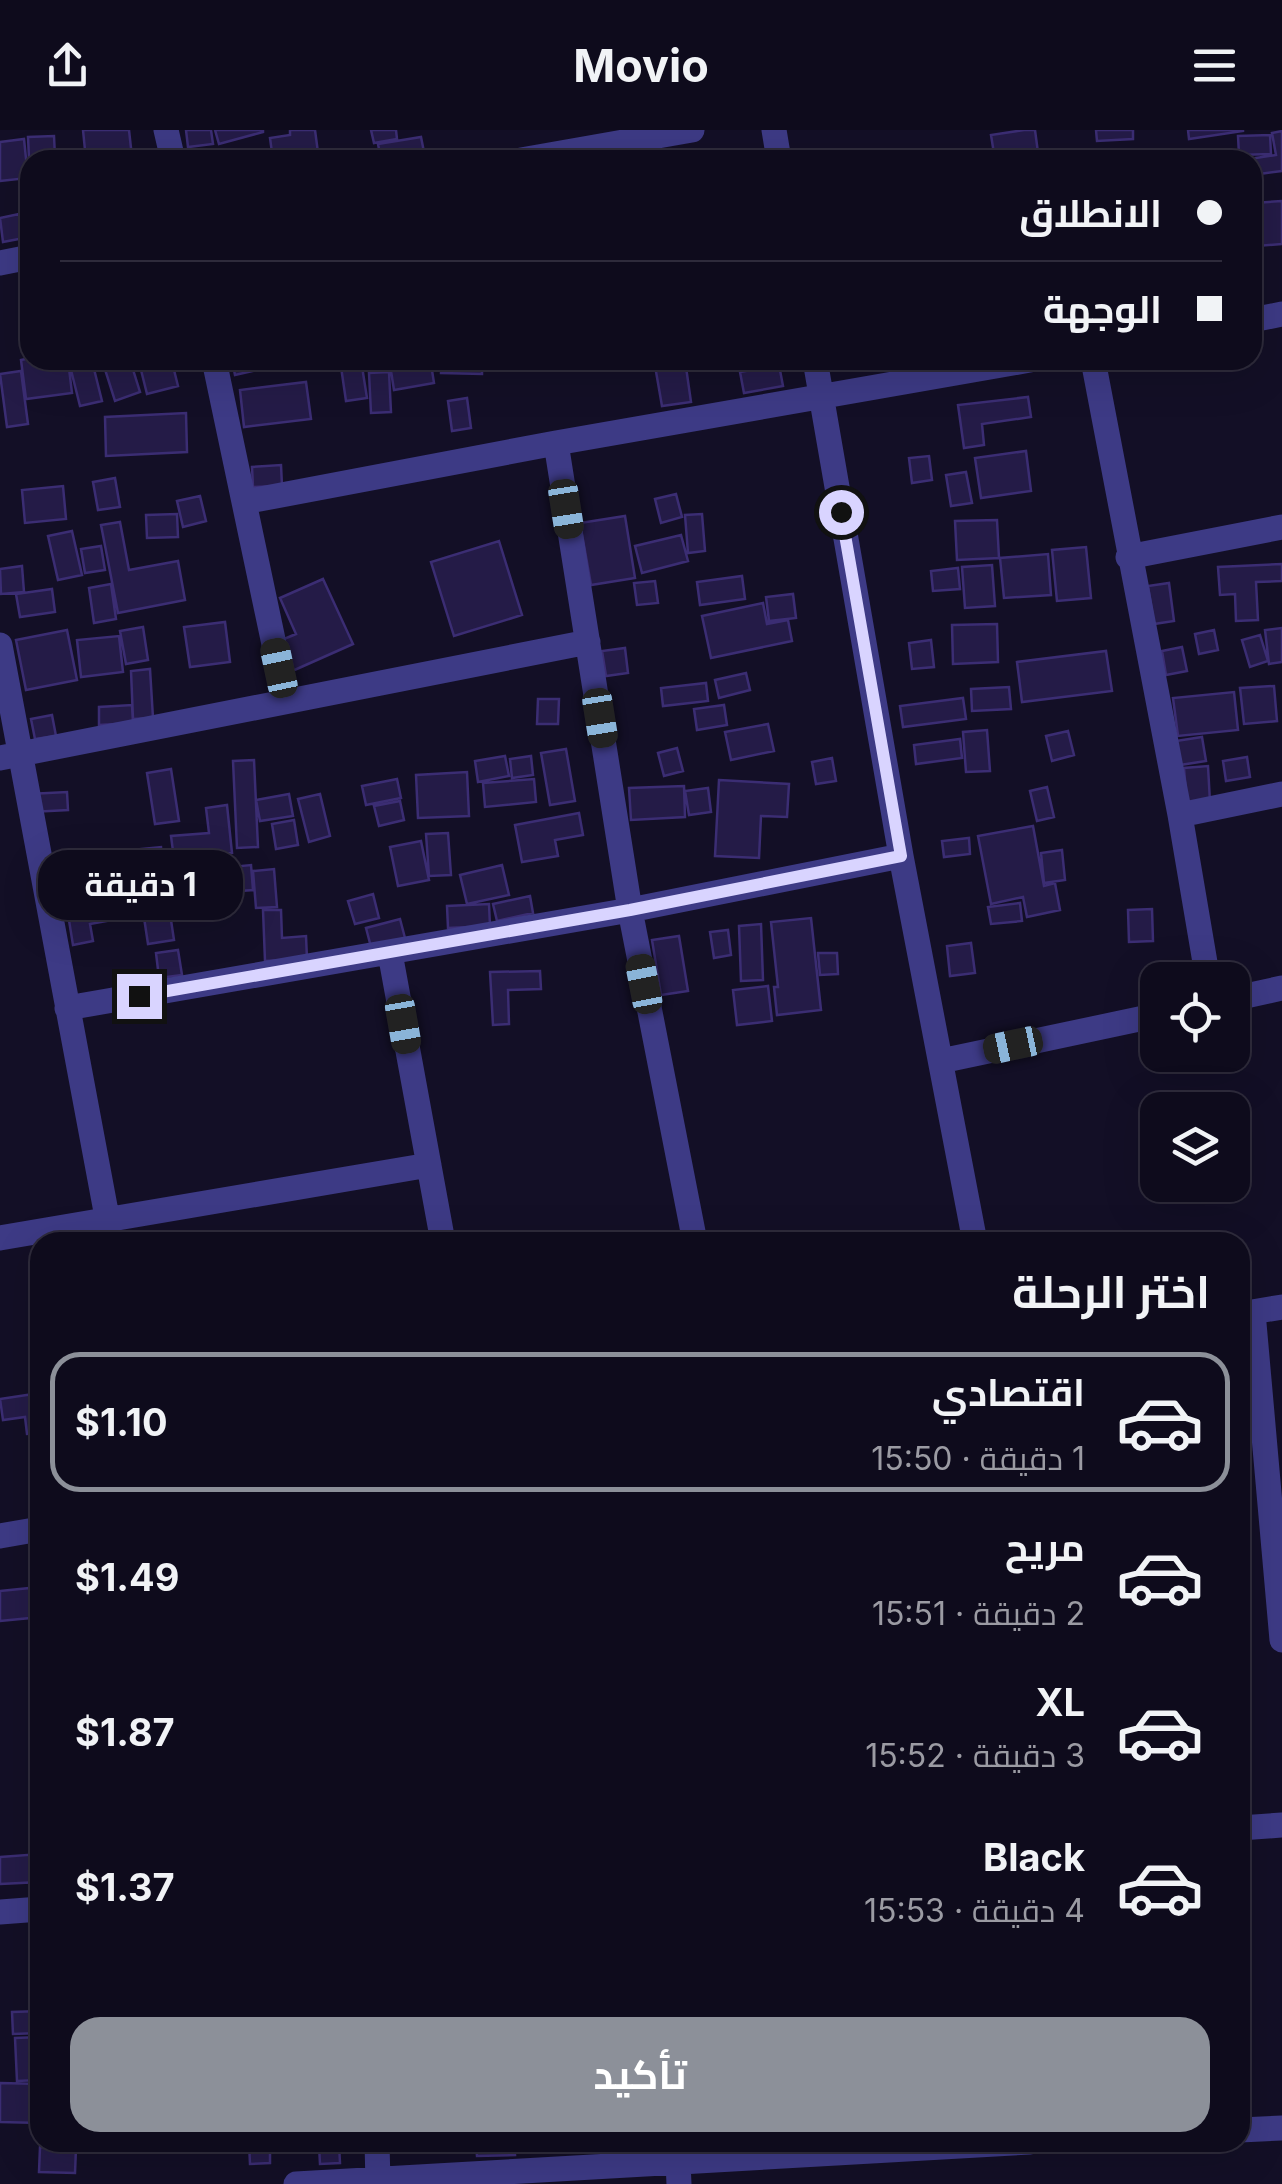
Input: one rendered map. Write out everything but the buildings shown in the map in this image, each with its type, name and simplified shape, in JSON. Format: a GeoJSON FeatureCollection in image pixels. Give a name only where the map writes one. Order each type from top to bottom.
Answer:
{"type":"FeatureCollection","features":[{"type":"Feature","properties":{"kind":"street"},"geometry":{"type":"LineString","coordinates":[[579,150],[692,130]]}},
{"type":"Feature","properties":{"kind":"street"},"geometry":{"type":"LineString","coordinates":[[216,370],[286,701]]}},
{"type":"Feature","properties":{"kind":"street"},"geometry":{"type":"LineString","coordinates":[[817,370],[901,856],[973,1232]]}},
{"type":"Feature","properties":{"kind":"street"},"geometry":{"type":"LineString","coordinates":[[244,502],[974,370]]}},
{"type":"Feature","properties":{"kind":"street"},"geometry":{"type":"LineString","coordinates":[[1095,370],[1205,962]]}},
{"type":"Feature","properties":{"kind":"street"},"geometry":{"type":"LineString","coordinates":[[556,443],[630,910],[692,1232]]}},
{"type":"Feature","properties":{"kind":"street"},"geometry":{"type":"LineString","coordinates":[[1128,557],[1282,527]]}},
{"type":"Feature","properties":{"kind":"street"},"geometry":{"type":"LineString","coordinates":[[9,757],[588,642]]}},
{"type":"Feature","properties":{"kind":"street"},"geometry":{"type":"LineString","coordinates":[[0,645],[9,757],[67,1008],[108,1217]]}},
{"type":"Feature","properties":{"kind":"street"},"geometry":{"type":"LineString","coordinates":[[1180,815],[1282,794]]}},
{"type":"Feature","properties":{"kind":"street"},"geometry":{"type":"LineString","coordinates":[[67,1008],[630,910],[901,856]]}},
{"type":"Feature","properties":{"kind":"street"},"geometry":{"type":"LineString","coordinates":[[390,953],[441,1232]]}},
{"type":"Feature","properties":{"kind":"street"},"geometry":{"type":"LineString","coordinates":[[1250,994],[1282,988]]}},
{"type":"Feature","properties":{"kind":"street"},"geometry":{"type":"LineString","coordinates":[[941,1061],[1140,1018]]}},
{"type":"Feature","properties":{"kind":"street"},"geometry":{"type":"LineString","coordinates":[[31,1232],[428,1165]]}},
{"type":"Feature","properties":{"kind":"street"},"geometry":{"type":"LineString","coordinates":[[0,1238],[30,1232]]}},
{"type":"Feature","properties":{"kind":"street"},"geometry":{"type":"LineString","coordinates":[[1250,1312],[1282,1307]]}},
{"type":"Feature","properties":{"kind":"street"},"geometry":{"type":"LineString","coordinates":[[1250,1349],[1282,1640]]}},
{"type":"Feature","properties":{"kind":"street"},"geometry":{"type":"LineString","coordinates":[[0,1536],[30,1530]]}},
{"type":"Feature","properties":{"kind":"street"},"geometry":{"type":"LineString","coordinates":[[1250,1827],[1282,1825]]}},
{"type":"Feature","properties":{"kind":"street"},"geometry":{"type":"LineString","coordinates":[[0,1912],[30,1910]]}},
{"type":"Feature","properties":{"kind":"street"},"geometry":{"type":"LineString","coordinates":[[1250,2130],[1282,2128]]}},
{"type":"Feature","properties":{"kind":"street"},"geometry":{"type":"LineString","coordinates":[[377,2152],[378,2183]]}},
{"type":"Feature","properties":{"kind":"street"},"geometry":{"type":"LineString","coordinates":[[296,2184],[378,2183],[862,2152]]}},
{"type":"Feature","properties":{"kind":"route"},"geometry":{"type":"LineString","coordinates":[[139,996],[630,910],[901,856],[841,512]]}}]}
